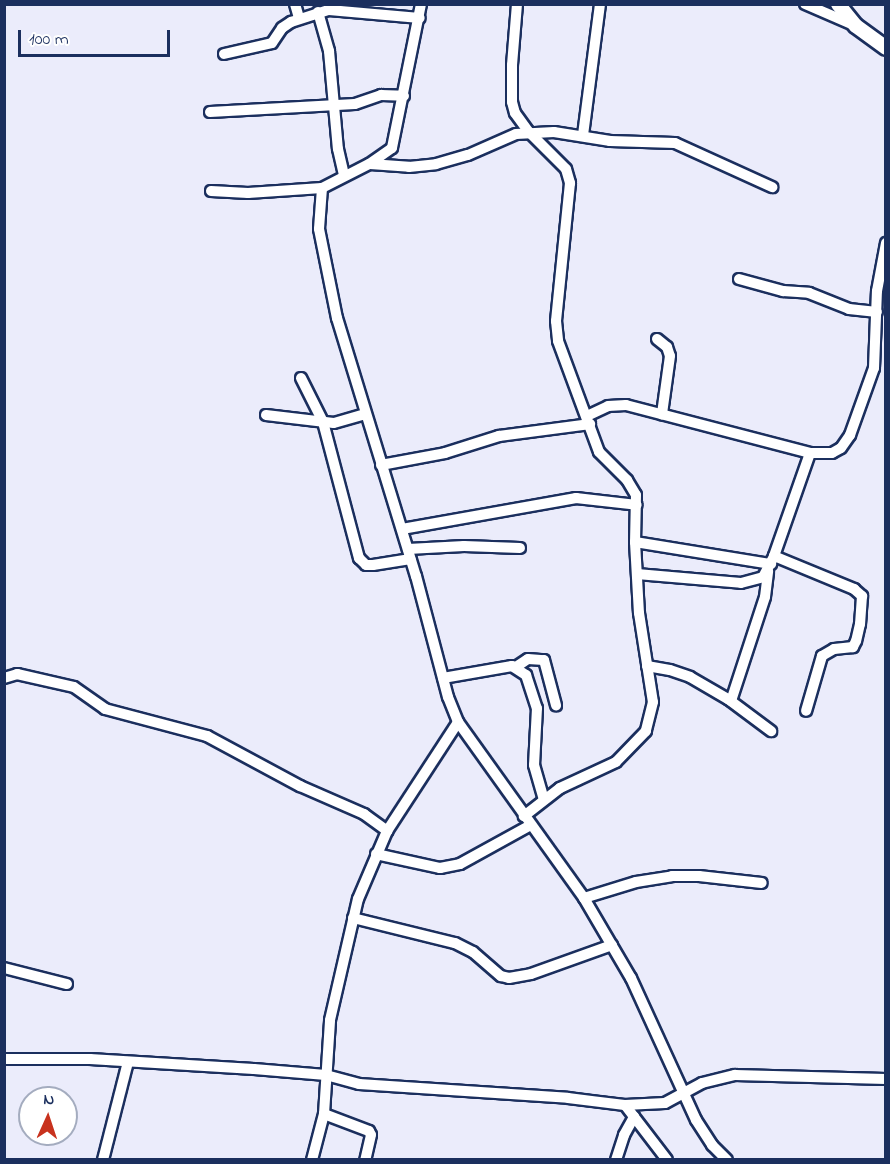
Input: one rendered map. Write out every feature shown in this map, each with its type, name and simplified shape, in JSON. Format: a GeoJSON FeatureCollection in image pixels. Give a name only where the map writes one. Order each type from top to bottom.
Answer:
{"type":"FeatureCollection","features":[{"type":"Feature","properties":{"kind":"main road"},"geometry":{"type":"LineString","coordinates":[[838,4],[856,26],[885,48]]}},
{"type":"Feature","properties":{"kind":"street"},"geometry":{"type":"LineString","coordinates":[[295,4],[299,18]]}},
{"type":"Feature","properties":{"kind":"street"},"geometry":{"type":"LineString","coordinates":[[211,191],[248,193],[322,188],[369,164],[392,148],[421,4]]}},
{"type":"Feature","properties":{"kind":"street"},"geometry":{"type":"LineString","coordinates":[[376,854],[430,867],[450,867],[483,852],[527,821],[543,800],[560,788],[606,769],[640,739],[650,724],[653,713],[639,613],[635,542],[637,505],[633,488],[599,452],[558,341],[556,321],[570,183],[566,169],[530,132],[515,113],[512,102],[518,4]]}},
{"type":"Feature","properties":{"kind":"street"},"geometry":{"type":"LineString","coordinates":[[583,135],[600,4]]}},
{"type":"Feature","properties":{"kind":"street"},"geometry":{"type":"LineString","coordinates":[[805,4],[856,26]]}},
{"type":"Feature","properties":{"kind":"street"},"geometry":{"type":"LineString","coordinates":[[224,54],[272,43],[282,28],[299,18],[318,12],[351,10],[420,18]]}},
{"type":"Feature","properties":{"kind":"street"},"geometry":{"type":"LineString","coordinates":[[318,12],[329,51],[333,104],[344,175]]}},
{"type":"Feature","properties":{"kind":"street"},"geometry":{"type":"LineString","coordinates":[[885,43],[885,48]]}},
{"type":"Feature","properties":{"kind":"street"},"geometry":{"type":"LineString","coordinates":[[210,112],[355,104],[381,95],[404,96]]}},
{"type":"Feature","properties":{"kind":"street"},"geometry":{"type":"LineString","coordinates":[[369,164],[409,167],[436,164],[456,160],[516,134],[530,132],[583,135],[610,141],[675,143],[772,187]]}},
{"type":"Feature","properties":{"kind":"street"},"geometry":{"type":"LineString","coordinates":[[322,188],[318,217],[322,253],[337,318],[410,554],[443,678],[458,722],[584,898],[634,984],[703,1133],[727,1160]]}},
{"type":"Feature","properties":{"kind":"street"},"geometry":{"type":"LineString","coordinates":[[381,465],[445,453],[499,436],[588,420],[599,409],[618,404],[810,453],[832,453],[841,448],[850,435],[874,368],[885,243]]}},
{"type":"Feature","properties":{"kind":"street"},"geometry":{"type":"LineString","coordinates":[[739,279],[783,291],[809,293],[879,319]]}},
{"type":"Feature","properties":{"kind":"street"},"geometry":{"type":"LineString","coordinates":[[657,339],[667,347],[670,356],[662,414]]}},
{"type":"Feature","properties":{"kind":"street"},"geometry":{"type":"LineString","coordinates":[[302,378],[323,422],[359,558],[366,565],[410,554],[464,546],[520,548]]}},
{"type":"Feature","properties":{"kind":"street"},"geometry":{"type":"LineString","coordinates":[[266,415],[323,422],[343,422],[366,414]]}},
{"type":"Feature","properties":{"kind":"street"},"geometry":{"type":"LineString","coordinates":[[731,701],[765,597],[771,564],[810,453]]}},
{"type":"Feature","properties":{"kind":"street"},"geometry":{"type":"LineString","coordinates":[[402,529],[576,498],[637,505]]}},
{"type":"Feature","properties":{"kind":"street"},"geometry":{"type":"LineString","coordinates":[[635,542],[771,564],[854,589],[862,596],[856,641],[853,647],[834,650],[822,656],[806,711]]}},
{"type":"Feature","properties":{"kind":"street"},"geometry":{"type":"LineString","coordinates":[[637,574],[741,583],[763,577],[771,564]]}},
{"type":"Feature","properties":{"kind":"street"},"geometry":{"type":"LineString","coordinates":[[443,678],[516,667],[528,659],[544,660],[556,705]]}},
{"type":"Feature","properties":{"kind":"street"},"geometry":{"type":"LineString","coordinates":[[647,666],[681,673],[731,701],[771,731]]}},
{"type":"Feature","properties":{"kind":"street"},"geometry":{"type":"LineString","coordinates":[[516,667],[529,681],[537,708],[534,765],[543,800]]}},
{"type":"Feature","properties":{"kind":"street"},"geometry":{"type":"LineString","coordinates":[[4,678],[17,674],[74,687],[83,691],[105,709],[213,738],[300,786],[364,814],[387,831]]}},
{"type":"Feature","properties":{"kind":"street"},"geometry":{"type":"LineString","coordinates":[[312,1160],[324,1114],[330,1020],[353,918],[376,854],[387,831],[458,722]]}},
{"type":"Feature","properties":{"kind":"street"},"geometry":{"type":"LineString","coordinates":[[584,898],[636,882],[672,876],[699,876],[762,883]]}},
{"type":"Feature","properties":{"kind":"street"},"geometry":{"type":"LineString","coordinates":[[353,918],[455,943],[473,952],[501,976],[509,978],[531,974],[612,945]]}},
{"type":"Feature","properties":{"kind":"street"},"geometry":{"type":"LineString","coordinates":[[4,969],[67,984]]}},
{"type":"Feature","properties":{"kind":"street"},"geometry":{"type":"LineString","coordinates":[[4,1059],[128,1062],[326,1075],[359,1084],[568,1098],[625,1105],[664,1103],[702,1083],[735,1075],[885,1079]]}},
{"type":"Feature","properties":{"kind":"street"},"geometry":{"type":"LineString","coordinates":[[103,1160],[128,1062]]}},
{"type":"Feature","properties":{"kind":"street"},"geometry":{"type":"LineString","coordinates":[[625,1105],[667,1160]]}},
{"type":"Feature","properties":{"kind":"street"},"geometry":{"type":"LineString","coordinates":[[324,1114],[358,1124],[369,1131],[371,1135],[365,1160]]}},
{"type":"Feature","properties":{"kind":"street"},"geometry":{"type":"LineString","coordinates":[[616,1160],[624,1135],[634,1117]]}}]}
